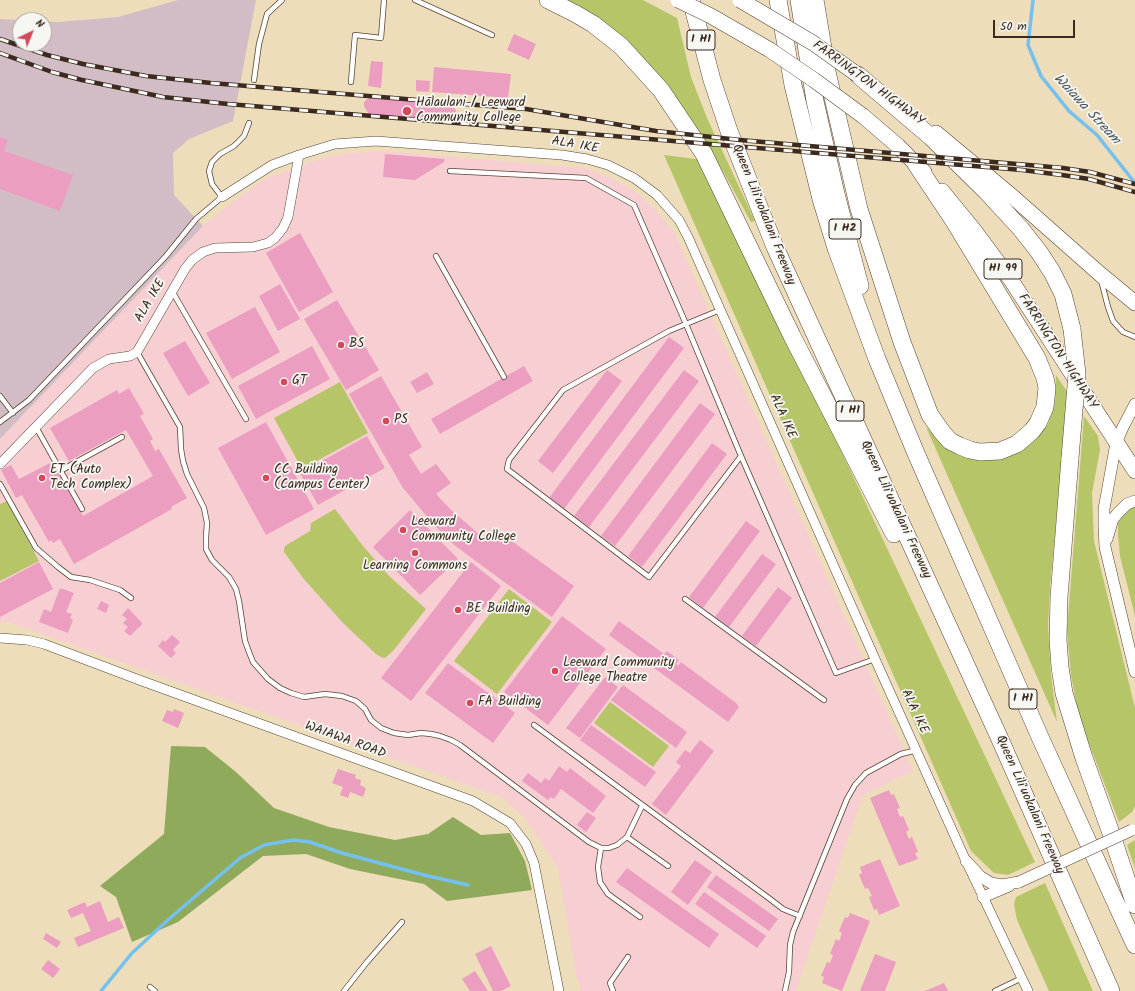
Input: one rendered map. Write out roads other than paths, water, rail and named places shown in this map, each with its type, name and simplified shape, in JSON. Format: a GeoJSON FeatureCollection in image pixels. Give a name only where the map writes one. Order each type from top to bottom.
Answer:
{"type":"FeatureCollection","features":[{"type":"Feature","properties":{"kind":"highway"},"geometry":{"type":"LineString","coordinates":[[548,0],[594,24],[620,46],[661,90],[704,154],[795,343],[999,737]]}},
{"type":"Feature","properties":{"kind":"highway","name":"Queen Liliʻuokalani Freeway"},"geometry":{"type":"LineString","coordinates":[[691,0],[712,80],[729,132],[775,247],[999,737],[1111,991]]}},
{"type":"Feature","properties":{"kind":"highway"},"geometry":{"type":"LineString","coordinates":[[695,0],[712,80]]}},
{"type":"Feature","properties":{"kind":"highway","name":"I H1"},"geometry":{"type":"LineString","coordinates":[[778,0],[793,85],[819,192],[836,248],[877,359],[915,451],[1040,737],[1135,945]]}},
{"type":"Feature","properties":{"kind":"highway","name":"I H2"},"geometry":{"type":"LineString","coordinates":[[799,0],[815,102],[836,194],[861,288],[915,451]]}},
{"type":"Feature","properties":{"kind":"highway"},"geometry":{"type":"LineString","coordinates":[[815,0],[827,72],[861,216],[902,342],[930,415],[950,441],[970,450],[980,452],[1000,451],[1017,444],[1029,434],[1038,423],[1045,407],[1047,388],[1045,378],[1037,358],[958,227],[916,164]]}},
{"type":"Feature","properties":{"kind":"highway"},"geometry":{"type":"LineString","coordinates":[[822,0],[827,72]]}},
{"type":"Feature","properties":{"kind":"highway"},"geometry":{"type":"LineString","coordinates":[[858,75],[931,138],[986,191],[1039,252],[1052,272],[1063,294],[1072,329],[1076,374],[1059,597],[1058,640],[1060,666],[1072,724],[1135,905]]}},
{"type":"Feature","properties":{"kind":"main road","name":"FARRINGTON HIGHWAY"},"geometry":{"type":"LineString","coordinates":[[678,0],[711,16],[770,50],[814,80],[863,116],[898,146],[916,164],[946,196],[974,230],[1011,280],[1135,471]]}},
{"type":"Feature","properties":{"kind":"main road","name":"FARRINGTON HIGHWAY"},"geometry":{"type":"LineString","coordinates":[[740,0],[813,43],[953,146],[1135,303]]}},
{"type":"Feature","properties":{"kind":"street","name":"ALA IKE"},"geometry":{"type":"LineString","coordinates":[[222,197],[272,166],[299,155],[335,144],[376,141],[562,155],[587,159],[608,165],[634,178],[657,195],[679,220],[688,237],[966,861],[1028,991]]}},
{"type":"Feature","properties":{"kind":"street","name":"ALA IKE"},"geometry":{"type":"LineString","coordinates":[[137,352],[188,264],[202,252],[215,248],[253,247],[268,243],[275,238],[283,228],[288,217],[299,155]]}},
{"type":"Feature","properties":{"kind":"street"},"geometry":{"type":"LineString","coordinates":[[0,464],[93,368],[109,359],[130,356],[137,352]]}},
{"type":"Feature","properties":{"kind":"street"},"geometry":{"type":"LineString","coordinates":[[1135,404],[1116,443],[1104,509],[1105,547],[1135,672]]}},
{"type":"Feature","properties":{"kind":"street"},"geometry":{"type":"LineString","coordinates":[[1105,547],[1109,531],[1117,514],[1127,504],[1135,501]]}},
{"type":"Feature","properties":{"kind":"street","name":"WAIAWA ROAD"},"geometry":{"type":"LineString","coordinates":[[0,638],[27,640],[44,644],[149,684],[473,801],[510,823],[526,844],[534,863],[559,991]]}},
{"type":"Feature","properties":{"kind":"street"},"geometry":{"type":"LineString","coordinates":[[983,897],[1134,829]]}},
{"type":"Feature","properties":{"kind":"street"},"geometry":{"type":"LineString","coordinates":[[966,861],[981,877],[992,883],[1002,885],[1019,882]]}},
{"type":"Feature","properties":{"kind":"lane"},"geometry":{"type":"LineString","coordinates":[[254,80],[267,14],[282,0]]}},
{"type":"Feature","properties":{"kind":"lane"},"geometry":{"type":"LineString","coordinates":[[351,82],[355,35],[381,38],[384,0]]}},
{"type":"Feature","properties":{"kind":"lane"},"geometry":{"type":"LineString","coordinates":[[415,0],[492,35]]}},
{"type":"Feature","properties":{"kind":"lane"},"geometry":{"type":"LineString","coordinates":[[222,197],[212,184],[209,171],[212,162],[220,154],[234,146],[244,136],[249,123]]}},
{"type":"Feature","properties":{"kind":"lane"},"geometry":{"type":"LineString","coordinates":[[450,171],[586,178],[634,205],[741,456],[836,673],[875,659]]}},
{"type":"Feature","properties":{"kind":"lane","name":"ALA IKE"},"geometry":{"type":"LineString","coordinates":[[0,422],[13,414],[29,400],[166,256],[196,219],[222,197]]}},
{"type":"Feature","properties":{"kind":"lane"},"geometry":{"type":"LineString","coordinates":[[436,256],[504,377]]}},
{"type":"Feature","properties":{"kind":"lane"},"geometry":{"type":"LineString","coordinates":[[1100,274],[1113,321],[1122,332],[1135,337]]}},
{"type":"Feature","properties":{"kind":"lane"},"geometry":{"type":"LineString","coordinates":[[172,291],[246,419]]}},
{"type":"Feature","properties":{"kind":"lane"},"geometry":{"type":"LineString","coordinates":[[720,310],[670,331],[562,390],[508,460],[507,469],[649,577],[741,456]]}},
{"type":"Feature","properties":{"kind":"lane"},"geometry":{"type":"LineString","coordinates":[[137,352],[180,427],[183,461],[187,474],[204,508],[207,523],[206,550],[212,560],[229,577],[236,588],[240,601],[244,641],[253,662],[268,679],[280,688],[304,697],[325,694],[342,696],[356,701],[364,709],[371,720],[381,728],[394,734],[431,734],[451,740],[460,745],[589,842],[601,848],[609,848],[617,845],[627,837],[642,806]]}},
{"type":"Feature","properties":{"kind":"lane"},"geometry":{"type":"LineString","coordinates":[[0,396],[13,414]]}},
{"type":"Feature","properties":{"kind":"lane"},"geometry":{"type":"LineString","coordinates":[[36,427],[82,509]]}},
{"type":"Feature","properties":{"kind":"lane"},"geometry":{"type":"LineString","coordinates":[[60,471],[122,436]]}},
{"type":"Feature","properties":{"kind":"lane"},"geometry":{"type":"LineString","coordinates":[[0,484],[36,548],[71,577],[90,580],[120,590],[131,598]]}},
{"type":"Feature","properties":{"kind":"lane"},"geometry":{"type":"LineString","coordinates":[[685,599],[824,700]]}},
{"type":"Feature","properties":{"kind":"lane"},"geometry":{"type":"LineString","coordinates":[[534,725],[783,909],[800,916]]}},
{"type":"Feature","properties":{"kind":"lane"},"geometry":{"type":"LineString","coordinates":[[785,991],[789,972],[790,945],[793,932],[847,799],[861,777],[871,770],[901,754],[917,750]]}},
{"type":"Feature","properties":{"kind":"lane"},"geometry":{"type":"LineString","coordinates":[[627,837],[668,866]]}},
{"type":"Feature","properties":{"kind":"lane"},"geometry":{"type":"LineString","coordinates":[[601,848],[598,867],[600,882],[608,894],[640,917]]}},
{"type":"Feature","properties":{"kind":"lane"},"geometry":{"type":"LineString","coordinates":[[344,991],[402,922]]}},
{"type":"Feature","properties":{"kind":"lane"},"geometry":{"type":"LineString","coordinates":[[613,991],[610,983],[628,957]]}},
{"type":"Feature","properties":{"kind":"lane"},"geometry":{"type":"LineString","coordinates":[[995,991],[1022,978]]}},
{"type":"Feature","properties":{"kind":"lane"},"geometry":{"type":"LineString","coordinates":[[150,987],[155,991]]}},
{"type":"Feature","properties":{"kind":"waterway","name":"Waiawa Stream"},"geometry":{"type":"LineString","coordinates":[[1033,0],[1028,45],[1041,76],[1069,111],[1097,135],[1135,183]]}},
{"type":"Feature","properties":{"kind":"waterway"},"geometry":{"type":"LineString","coordinates":[[101,991],[132,953],[169,919],[240,858],[264,845],[293,840],[310,842],[342,853],[468,885]]}},
{"type":"Feature","properties":{"kind":"railway"},"geometry":{"type":"LineString","coordinates":[[0,39],[47,55],[83,64],[146,76],[211,83],[526,109],[656,131],[740,140],[1063,168],[1090,172],[1135,184]]}},
{"type":"Feature","properties":{"kind":"railway"},"geometry":{"type":"LineString","coordinates":[[0,53],[52,72],[82,80],[163,97],[228,104],[1022,170],[1089,179],[1135,192]]}},
{"type":"Feature","properties":{"kind":"place","name":"Hālaulani / Leeward Community College"},"geometry":{"type":"Point","coordinates":[407,111]}},
{"type":"Feature","properties":{"kind":"place","name":"BS"},"geometry":{"type":"Point","coordinates":[341,345]}},
{"type":"Feature","properties":{"kind":"place","name":"GT"},"geometry":{"type":"Point","coordinates":[284,382]}},
{"type":"Feature","properties":{"kind":"place","name":"PS"},"geometry":{"type":"Point","coordinates":[386,421]}},
{"type":"Feature","properties":{"kind":"place","name":"ET (Auto Tech Complex)"},"geometry":{"type":"Point","coordinates":[42,478]}},
{"type":"Feature","properties":{"kind":"place","name":"CC Building (Campus Center)"},"geometry":{"type":"Point","coordinates":[266,478]}},
{"type":"Feature","properties":{"kind":"place","name":"Leeward Community College"},"geometry":{"type":"Point","coordinates":[403,530]}},
{"type":"Feature","properties":{"kind":"place","name":"Learning Commons"},"geometry":{"type":"Point","coordinates":[415,553]}},
{"type":"Feature","properties":{"kind":"place","name":"BE Building"},"geometry":{"type":"Point","coordinates":[458,610]}},
{"type":"Feature","properties":{"kind":"place","name":"Leeward Community College Theatre"},"geometry":{"type":"Point","coordinates":[555,671]}},
{"type":"Feature","properties":{"kind":"place","name":"FA Building"},"geometry":{"type":"Point","coordinates":[470,703]}}]}
